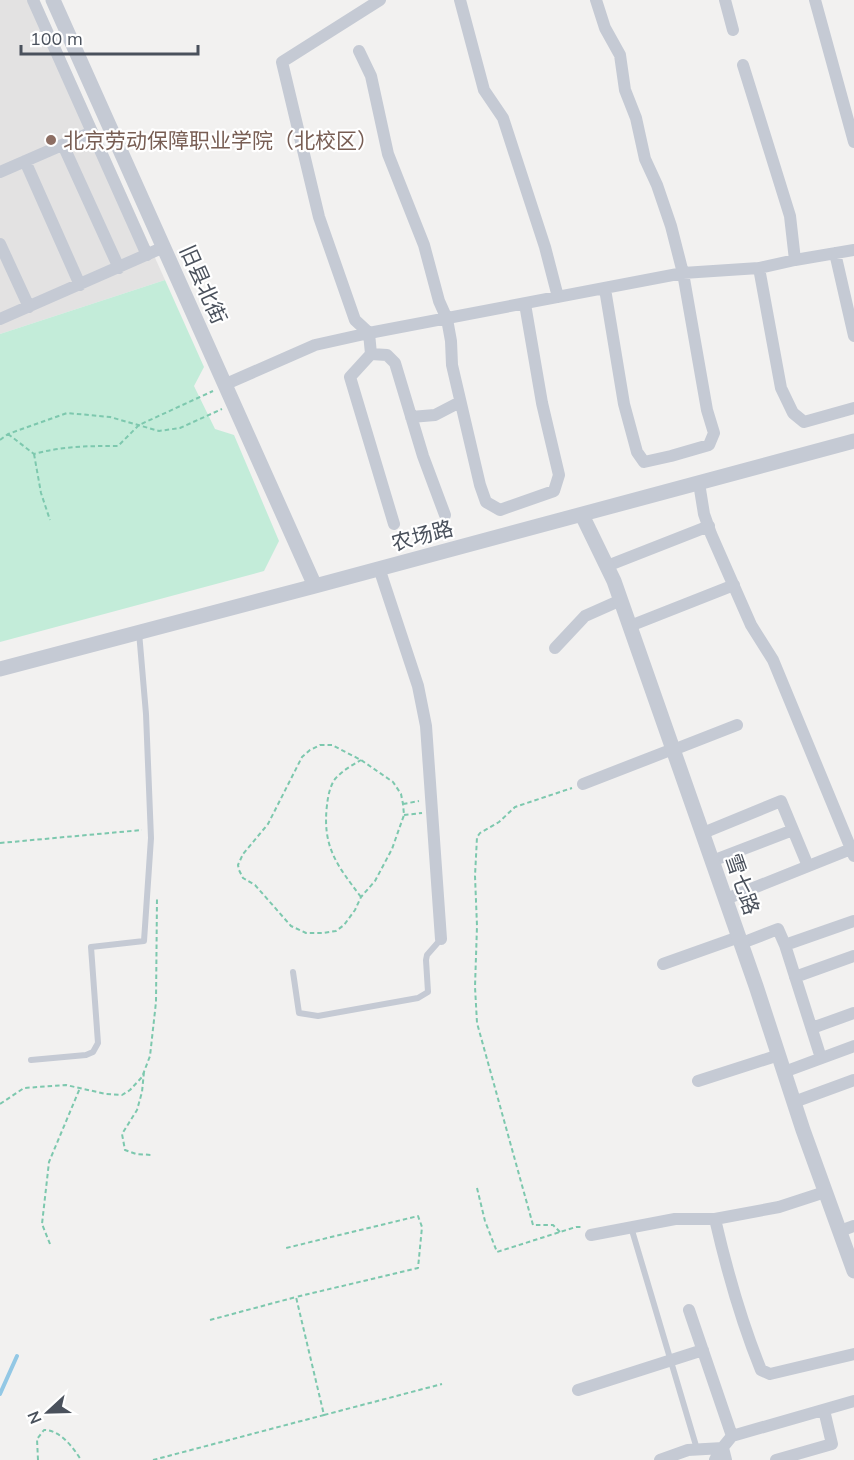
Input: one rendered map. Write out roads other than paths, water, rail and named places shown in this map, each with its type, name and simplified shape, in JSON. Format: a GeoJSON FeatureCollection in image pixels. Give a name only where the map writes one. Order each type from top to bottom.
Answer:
{"type":"FeatureCollection","features":[{"type":"Feature","properties":{"kind":"street"},"geometry":{"type":"LineString","coordinates":[[33,0],[147,255]]}},
{"type":"Feature","properties":{"kind":"street","name":"旧县北街"},"geometry":{"type":"LineString","coordinates":[[53,0],[315,586]]}},
{"type":"Feature","properties":{"kind":"street"},"geometry":{"type":"LineString","coordinates":[[380,0],[282,62],[319,218],[355,320],[369,333],[371,354],[350,377],[394,524]]}},
{"type":"Feature","properties":{"kind":"street"},"geometry":{"type":"LineString","coordinates":[[460,0],[484,90],[503,118],[545,247],[558,297]]}},
{"type":"Feature","properties":{"kind":"street"},"geometry":{"type":"LineString","coordinates":[[596,0],[605,28],[620,55],[625,90],[636,118],[645,159],[671,226],[683,273],[707,410],[714,433],[710,445],[644,462],[637,452],[624,404],[605,289]]}},
{"type":"Feature","properties":{"kind":"street"},"geometry":{"type":"LineString","coordinates":[[725,0],[733,30]]}},
{"type":"Feature","properties":{"kind":"street"},"geometry":{"type":"LineString","coordinates":[[815,0],[854,142]]}},
{"type":"Feature","properties":{"kind":"street"},"geometry":{"type":"LineString","coordinates":[[359,51],[371,76],[388,154],[424,245],[439,301],[447,319],[452,365],[480,485],[486,502],[500,510],[554,491],[559,475],[542,403],[525,304]]}},
{"type":"Feature","properties":{"kind":"street"},"geometry":{"type":"LineString","coordinates":[[743,65],[790,216],[795,260]]}},
{"type":"Feature","properties":{"kind":"street"},"geometry":{"type":"LineString","coordinates":[[0,172],[92,132]]}},
{"type":"Feature","properties":{"kind":"street"},"geometry":{"type":"LineString","coordinates":[[63,145],[119,268]]}},
{"type":"Feature","properties":{"kind":"street"},"geometry":{"type":"LineString","coordinates":[[25,161],[80,285]]}},
{"type":"Feature","properties":{"kind":"street"},"geometry":{"type":"LineString","coordinates":[[0,244],[29,307]]}},
{"type":"Feature","properties":{"kind":"street"},"geometry":{"type":"LineString","coordinates":[[0,319],[164,247]]}},
{"type":"Feature","properties":{"kind":"street"},"geometry":{"type":"LineString","coordinates":[[226,384],[315,345],[369,333],[683,273],[759,268],[854,250]]}},
{"type":"Feature","properties":{"kind":"street"},"geometry":{"type":"LineString","coordinates":[[835,253],[854,336]]}},
{"type":"Feature","properties":{"kind":"street"},"geometry":{"type":"LineString","coordinates":[[759,268],[781,388],[794,413],[804,422],[854,408]]}},
{"type":"Feature","properties":{"kind":"street"},"geometry":{"type":"LineString","coordinates":[[371,354],[387,355],[395,363],[423,456],[445,514]]}},
{"type":"Feature","properties":{"kind":"street"},"geometry":{"type":"LineString","coordinates":[[411,417],[435,415],[460,402]]}},
{"type":"Feature","properties":{"kind":"street","name":"农场路"},"geometry":{"type":"LineString","coordinates":[[0,669],[854,441]]}},
{"type":"Feature","properties":{"kind":"street"},"geometry":{"type":"LineString","coordinates":[[699,483],[704,514],[751,625],[773,660],[852,853],[808,866],[726,899]]}},
{"type":"Feature","properties":{"kind":"street","name":"雪七路"},"geometry":{"type":"LineString","coordinates":[[582,514],[621,600],[726,899],[825,1192],[847,1229],[854,1271]]}},
{"type":"Feature","properties":{"kind":"street"},"geometry":{"type":"LineString","coordinates":[[607,566],[709,526]]}},
{"type":"Feature","properties":{"kind":"street"},"geometry":{"type":"LineString","coordinates":[[379,568],[418,686],[426,726],[441,939]]}},
{"type":"Feature","properties":{"kind":"street"},"geometry":{"type":"LineString","coordinates":[[630,626],[734,585]]}},
{"type":"Feature","properties":{"kind":"street"},"geometry":{"type":"LineString","coordinates":[[555,648],[585,616],[621,600]]}},
{"type":"Feature","properties":{"kind":"street"},"geometry":{"type":"LineString","coordinates":[[583,784],[737,725]]}},
{"type":"Feature","properties":{"kind":"street"},"geometry":{"type":"LineString","coordinates":[[703,833],[781,801],[808,866]]}},
{"type":"Feature","properties":{"kind":"street"},"geometry":{"type":"LineString","coordinates":[[712,861],[793,830]]}},
{"type":"Feature","properties":{"kind":"street"},"geometry":{"type":"LineString","coordinates":[[785,945],[854,921]]}},
{"type":"Feature","properties":{"kind":"street"},"geometry":{"type":"LineString","coordinates":[[663,964],[778,929],[821,1058]]}},
{"type":"Feature","properties":{"kind":"street"},"geometry":{"type":"LineString","coordinates":[[795,977],[854,956]]}},
{"type":"Feature","properties":{"kind":"street"},"geometry":{"type":"LineString","coordinates":[[812,1028],[854,1013]]}},
{"type":"Feature","properties":{"kind":"street"},"geometry":{"type":"LineString","coordinates":[[784,1072],[854,1046]]}},
{"type":"Feature","properties":{"kind":"street"},"geometry":{"type":"LineString","coordinates":[[698,1081],[779,1055]]}},
{"type":"Feature","properties":{"kind":"street"},"geometry":{"type":"LineString","coordinates":[[794,1102],[854,1080]]}},
{"type":"Feature","properties":{"kind":"street"},"geometry":{"type":"LineString","coordinates":[[591,1235],[675,1219],[715,1219],[779,1207],[825,1192]]}},
{"type":"Feature","properties":{"kind":"street"},"geometry":{"type":"LineString","coordinates":[[715,1219],[735,1297],[761,1370],[770,1374],[854,1354]]}},
{"type":"Feature","properties":{"kind":"street"},"geometry":{"type":"LineString","coordinates":[[689,1310],[732,1436],[724,1454],[715,1460]]}},
{"type":"Feature","properties":{"kind":"street"},"geometry":{"type":"LineString","coordinates":[[578,1390],[703,1350]]}},
{"type":"Feature","properties":{"kind":"street"},"geometry":{"type":"LineString","coordinates":[[732,1436],[854,1401]]}},
{"type":"Feature","properties":{"kind":"street"},"geometry":{"type":"LineString","coordinates":[[776,1460],[832,1444],[824,1410]]}},
{"type":"Feature","properties":{"kind":"street"},"geometry":{"type":"LineString","coordinates":[[660,1460],[697,1449],[724,1454]]}},
{"type":"Feature","properties":{"kind":"lane"},"geometry":{"type":"LineString","coordinates":[[31,1060],[86,1055],[93,1052],[98,1043],[91,947],[144,941],[150,829],[146,714],[139,632]]}},
{"type":"Feature","properties":{"kind":"lane"},"geometry":{"type":"LineString","coordinates":[[293,972],[299,1013],[318,1016],[418,998],[428,992],[427,955],[441,939]]}},
{"type":"Feature","properties":{"kind":"lane"},"geometry":{"type":"LineString","coordinates":[[631,1227],[697,1449]]}},
{"type":"Feature","properties":{"kind":"waterway"},"geometry":{"type":"LineString","coordinates":[[0,1394],[17,1356]]}},
{"type":"Feature","properties":{"kind":"place","name":"北京劳动保障职业学院（北校区）"},"geometry":{"type":"Point","coordinates":[51,140]}}]}
